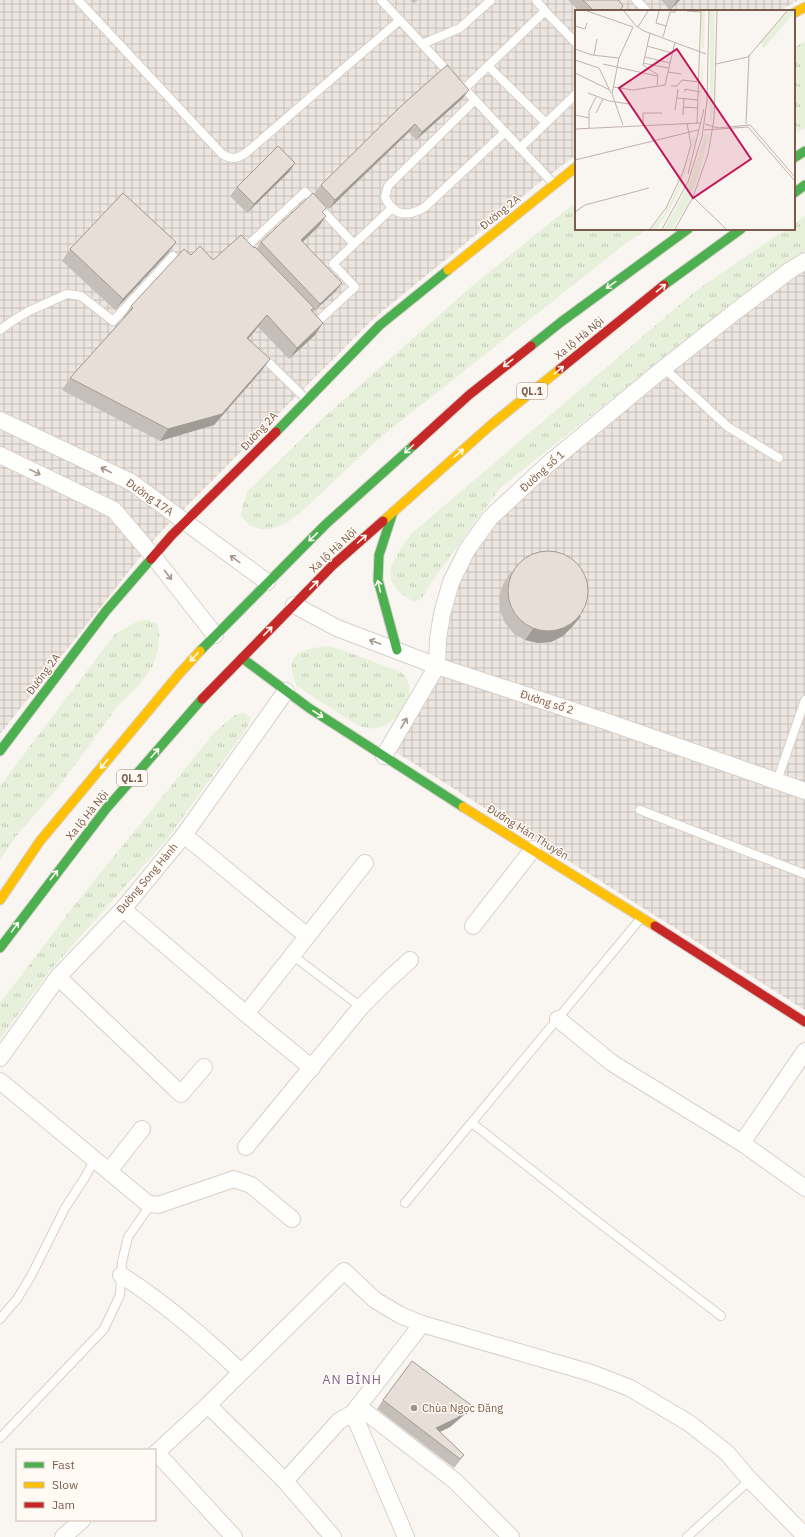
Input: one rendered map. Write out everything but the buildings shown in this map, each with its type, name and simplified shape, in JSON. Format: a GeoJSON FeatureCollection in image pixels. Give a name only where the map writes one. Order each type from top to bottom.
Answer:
{"type":"FeatureCollection","features":[{"type":"Feature","properties":{"kind":"main road"},"geometry":{"type":"LineString","coordinates":[[795,157],[805,151]]}},
{"type":"Feature","properties":{"kind":"main road","name":"Đường 2A"},"geometry":{"type":"LineString","coordinates":[[0,751],[106,612],[153,556],[185,522],[248,462],[306,400],[388,318],[575,168]]}},
{"type":"Feature","properties":{"kind":"main road"},"geometry":{"type":"LineString","coordinates":[[795,192],[805,185]]}},
{"type":"Feature","properties":{"kind":"main road","name":"Xa lộ Hà Nội"},"geometry":{"type":"LineString","coordinates":[[0,900],[40,841],[179,674],[270,584],[326,524],[469,395],[561,322],[687,230]]}},
{"type":"Feature","properties":{"kind":"main road","name":"Xa lộ Hà Nội"},"geometry":{"type":"LineString","coordinates":[[0,948],[30,906],[106,809],[240,655],[291,603],[492,424],[678,274],[740,230]]}},
{"type":"Feature","properties":{"kind":"main road"},"geometry":{"type":"LineString","coordinates":[[394,510],[379,555],[378,580],[397,650]]}},
{"type":"Feature","properties":{"kind":"main road","name":"Đường Hàn Thuyên"},"geometry":{"type":"LineString","coordinates":[[240,655],[309,708],[805,1022]]}},
{"type":"Feature","properties":{"kind":"street","name":"Đường số 1"},"geometry":{"type":"LineString","coordinates":[[384,756],[437,666],[438,639],[442,614],[451,582],[468,550],[490,518],[547,465],[664,368],[789,271],[805,261]]}},
{"type":"Feature","properties":{"kind":"street","name":"Đường 17A"},"geometry":{"type":"LineString","coordinates":[[0,420],[131,482],[270,584]]}},
{"type":"Feature","properties":{"kind":"street"},"geometry":{"type":"LineString","coordinates":[[0,455],[114,510],[218,637]]}},
{"type":"Feature","properties":{"kind":"street","name":"Đường số 2"},"geometry":{"type":"LineString","coordinates":[[291,603],[337,628],[437,666],[608,722],[805,791]]}},
{"type":"Feature","properties":{"kind":"street","name":"Đường Song Hành"},"geometry":{"type":"LineString","coordinates":[[0,1058],[58,977],[123,909],[184,835],[286,691]]}},
{"type":"Feature","properties":{"kind":"street"},"geometry":{"type":"LineString","coordinates":[[184,835],[307,936]]}},
{"type":"Feature","properties":{"kind":"street"},"geometry":{"type":"LineString","coordinates":[[473,926],[533,849]]}},
{"type":"Feature","properties":{"kind":"street"},"geometry":{"type":"LineString","coordinates":[[246,1014],[364,863]]}},
{"type":"Feature","properties":{"kind":"street"},"geometry":{"type":"LineString","coordinates":[[123,909],[312,1068]]}},
{"type":"Feature","properties":{"kind":"street"},"geometry":{"type":"LineString","coordinates":[[246,1147],[362,1007],[410,960]]}},
{"type":"Feature","properties":{"kind":"street"},"geometry":{"type":"LineString","coordinates":[[58,977],[181,1094],[204,1067]]}},
{"type":"Feature","properties":{"kind":"street"},"geometry":{"type":"LineString","coordinates":[[558,1019],[612,1063],[742,1143],[805,1188]]}},
{"type":"Feature","properties":{"kind":"street"},"geometry":{"type":"LineString","coordinates":[[742,1143],[805,1051]]}},
{"type":"Feature","properties":{"kind":"street"},"geometry":{"type":"LineString","coordinates":[[0,1081],[143,1200],[151,1204],[158,1205],[234,1180],[251,1185],[292,1219]]}},
{"type":"Feature","properties":{"kind":"street"},"geometry":{"type":"LineString","coordinates":[[109,1171],[142,1129]]}},
{"type":"Feature","properties":{"kind":"street"},"geometry":{"type":"LineString","coordinates":[[234,1537],[156,1453],[208,1405],[344,1271],[375,1300],[400,1315],[422,1324],[591,1373],[630,1388],[688,1423],[727,1453],[750,1480],[805,1536]]}},
{"type":"Feature","properties":{"kind":"street"},"geometry":{"type":"LineString","coordinates":[[121,1275],[148,1292],[174,1313],[209,1342],[241,1372]]}},
{"type":"Feature","properties":{"kind":"street"},"geometry":{"type":"LineString","coordinates":[[285,1481],[339,1421],[356,1410],[422,1324]]}},
{"type":"Feature","properties":{"kind":"street"},"geometry":{"type":"LineString","coordinates":[[208,1405],[285,1481],[334,1537]]}},
{"type":"Feature","properties":{"kind":"street"},"geometry":{"type":"LineString","coordinates":[[356,1410],[406,1537]]}},
{"type":"Feature","properties":{"kind":"street"},"geometry":{"type":"LineString","coordinates":[[356,1410],[455,1481],[511,1537]]}},
{"type":"Feature","properties":{"kind":"street"},"geometry":{"type":"LineString","coordinates":[[67,1536],[81,1521]]}},
{"type":"Feature","properties":{"kind":"lane"},"geometry":{"type":"LineString","coordinates":[[78,0],[222,154],[228,158],[236,158],[247,152],[400,20]]}},
{"type":"Feature","properties":{"kind":"lane"},"geometry":{"type":"LineString","coordinates":[[382,0],[554,184]]}},
{"type":"Feature","properties":{"kind":"lane"},"geometry":{"type":"LineString","coordinates":[[422,44],[460,28],[491,0]]}},
{"type":"Feature","properties":{"kind":"lane"},"geometry":{"type":"LineString","coordinates":[[536,0],[575,42]]}},
{"type":"Feature","properties":{"kind":"lane"},"geometry":{"type":"LineString","coordinates":[[636,0],[646,10]]}},
{"type":"Feature","properties":{"kind":"lane"},"geometry":{"type":"LineString","coordinates":[[464,88],[545,11]]}},
{"type":"Feature","properties":{"kind":"lane"},"geometry":{"type":"LineString","coordinates":[[488,66],[546,123]]}},
{"type":"Feature","properties":{"kind":"lane"},"geometry":{"type":"LineString","coordinates":[[520,148],[575,95]]}},
{"type":"Feature","properties":{"kind":"lane"},"geometry":{"type":"LineString","coordinates":[[475,100],[388,186],[385,197],[392,208],[398,212],[410,214],[425,207],[505,132]]}},
{"type":"Feature","properties":{"kind":"lane"},"geometry":{"type":"LineString","coordinates":[[256,260],[245,248],[305,192],[354,244]]}},
{"type":"Feature","properties":{"kind":"lane"},"geometry":{"type":"LineString","coordinates":[[305,311],[316,323],[355,287],[333,264],[392,208]]}},
{"type":"Feature","properties":{"kind":"lane"},"geometry":{"type":"LineString","coordinates":[[0,330],[24,314],[66,294],[81,296],[113,321],[173,256]]}},
{"type":"Feature","properties":{"kind":"lane"},"geometry":{"type":"LineString","coordinates":[[252,347],[306,400]]}},
{"type":"Feature","properties":{"kind":"lane"},"geometry":{"type":"LineString","coordinates":[[664,368],[728,427],[779,458]]}},
{"type":"Feature","properties":{"kind":"lane"},"geometry":{"type":"LineString","coordinates":[[777,781],[805,700]]}},
{"type":"Feature","properties":{"kind":"lane"},"geometry":{"type":"LineString","coordinates":[[640,810],[805,874]]}},
{"type":"Feature","properties":{"kind":"lane"},"geometry":{"type":"LineString","coordinates":[[405,1203],[641,917]]}},
{"type":"Feature","properties":{"kind":"lane"},"geometry":{"type":"LineString","coordinates":[[292,955],[362,1007]]}},
{"type":"Feature","properties":{"kind":"lane"},"geometry":{"type":"LineString","coordinates":[[472,1122],[593,1218],[721,1316]]}},
{"type":"Feature","properties":{"kind":"lane"},"geometry":{"type":"LineString","coordinates":[[0,1318],[17,1299],[31,1276],[62,1214],[95,1159]]}},
{"type":"Feature","properties":{"kind":"lane"},"geometry":{"type":"LineString","coordinates":[[0,1438],[104,1328],[120,1295],[122,1262],[128,1237],[151,1204]]}},
{"type":"Feature","properties":{"kind":"lane"},"geometry":{"type":"LineString","coordinates":[[687,1537],[750,1480]]}},
{"type":"Feature","properties":{"kind":"shaded area"},"geometry":{"type":"Polygon","coordinates":[[[0,0],[798,0],[782,10],[575,10],[575,156],[544,179],[373,319],[156,537],[0,734],[0,0]]]}},
{"type":"Feature","properties":{"kind":"shaded area"},"geometry":{"type":"Polygon","coordinates":[[[805,271],[805,1010],[394,751],[444,641],[457,583],[473,553],[494,522],[549,471],[665,375],[794,276],[805,271]]]}},
{"type":"Feature","properties":{"kind":"green space"},"geometry":{"type":"Polygon","coordinates":[[[805,41],[805,128],[795,133],[795,47],[805,41]]]}},
{"type":"Feature","properties":{"kind":"green space"},"geometry":{"type":"Polygon","coordinates":[[[575,203],[575,230],[646,230],[625,244],[382,436],[300,513],[285,524],[270,529],[260,529],[249,525],[241,516],[247,492],[321,420],[472,286],[575,203]]]}},
{"type":"Feature","properties":{"kind":"green space"},"geometry":{"type":"Polygon","coordinates":[[[805,216],[805,251],[777,270],[683,342],[500,488],[433,580],[422,598],[414,602],[402,594],[391,579],[391,571],[397,555],[410,535],[697,290],[785,230],[795,230],[795,223],[805,216]]]}},
{"type":"Feature","properties":{"kind":"green space"},"geometry":{"type":"Polygon","coordinates":[[[148,620],[157,624],[159,634],[158,649],[153,666],[139,685],[117,707],[60,785],[16,836],[0,860],[0,786],[115,634],[136,622],[148,620]]]}},
{"type":"Feature","properties":{"kind":"green space"},"geometry":{"type":"Polygon","coordinates":[[[329,646],[352,653],[403,674],[408,682],[410,690],[405,707],[400,714],[385,725],[377,728],[362,727],[297,686],[293,675],[292,666],[293,660],[297,655],[310,649],[329,646]]]}},
{"type":"Feature","properties":{"kind":"green space"},"geometry":{"type":"Polygon","coordinates":[[[244,713],[251,718],[246,729],[167,839],[49,972],[0,1039],[0,1003],[81,897],[215,732],[235,715],[244,713]]]}},
{"type":"Feature","properties":{"kind":"traffic: fast"},"geometry":{"type":"LineString","coordinates":[[795,157],[805,151]]}},
{"type":"Feature","properties":{"kind":"traffic: fast"},"geometry":{"type":"LineString","coordinates":[[795,192],[805,185]]}},
{"type":"Feature","properties":{"kind":"traffic: fast"},"geometry":{"type":"LineString","coordinates":[[531,346],[561,322],[687,230]]}},
{"type":"Feature","properties":{"kind":"traffic: fast"},"geometry":{"type":"LineString","coordinates":[[664,285],[740,230]]}},
{"type":"Feature","properties":{"kind":"traffic: fast"},"geometry":{"type":"LineString","coordinates":[[276,432],[380,325],[448,270]]}},
{"type":"Feature","properties":{"kind":"traffic: fast"},"geometry":{"type":"LineString","coordinates":[[200,651],[326,524],[414,445]]}},
{"type":"Feature","properties":{"kind":"traffic: fast"},"geometry":{"type":"LineString","coordinates":[[393,512],[379,555],[378,580],[397,650]]}},
{"type":"Feature","properties":{"kind":"traffic: fast"},"geometry":{"type":"LineString","coordinates":[[0,751],[106,611],[151,559]]}},
{"type":"Feature","properties":{"kind":"traffic: fast"},"geometry":{"type":"LineString","coordinates":[[242,658],[309,708],[463,807]]}},
{"type":"Feature","properties":{"kind":"traffic: fast"},"geometry":{"type":"LineString","coordinates":[[0,948],[106,809],[202,699]]}},
{"type":"Feature","properties":{"kind":"traffic: slow"},"geometry":{"type":"LineString","coordinates":[[795,12],[805,7]]}},
{"type":"Feature","properties":{"kind":"traffic: slow"},"geometry":{"type":"LineString","coordinates":[[448,270],[575,168]]}},
{"type":"Feature","properties":{"kind":"traffic: slow"},"geometry":{"type":"LineString","coordinates":[[383,521],[492,424],[560,369]]}},
{"type":"Feature","properties":{"kind":"traffic: slow"},"geometry":{"type":"LineString","coordinates":[[0,900],[40,841],[179,674],[200,651]]}},
{"type":"Feature","properties":{"kind":"traffic: slow"},"geometry":{"type":"LineString","coordinates":[[463,807],[655,926]]}},
{"type":"Feature","properties":{"kind":"traffic: jam"},"geometry":{"type":"LineString","coordinates":[[560,369],[664,285]]}},
{"type":"Feature","properties":{"kind":"traffic: jam"},"geometry":{"type":"LineString","coordinates":[[414,445],[469,395],[531,346]]}},
{"type":"Feature","properties":{"kind":"traffic: jam"},"geometry":{"type":"LineString","coordinates":[[151,559],[172,535],[276,432]]}},
{"type":"Feature","properties":{"kind":"traffic: jam"},"geometry":{"type":"LineString","coordinates":[[202,699],[333,565],[383,521]]}},
{"type":"Feature","properties":{"kind":"traffic: jam"},"geometry":{"type":"LineString","coordinates":[[655,926],[805,1022]]}},
{"type":"Feature","properties":{"kind":"place","name":"Chùa Ngọc Đăng"},"geometry":{"type":"Point","coordinates":[414,1408]}},
{"type":"Feature","properties":{"kind":"district","name":"AN BÌNH"},"geometry":{"type":"Point","coordinates":[352,1379]}}]}
